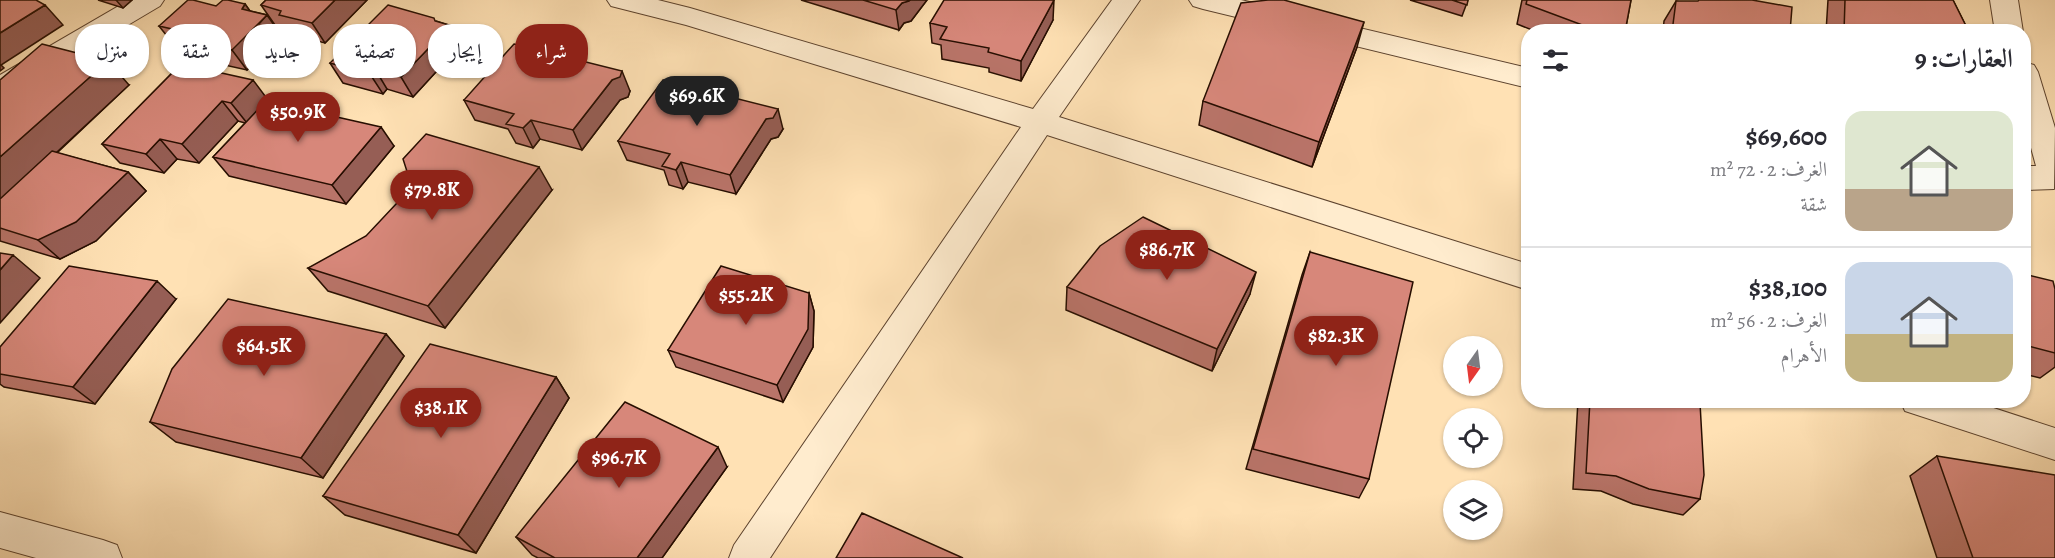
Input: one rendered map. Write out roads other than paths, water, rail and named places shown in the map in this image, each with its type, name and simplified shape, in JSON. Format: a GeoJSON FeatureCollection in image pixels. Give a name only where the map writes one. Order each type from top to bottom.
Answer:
{"type":"FeatureCollection","features":[{"type":"Feature","properties":{"kind":"street"},"geometry":{"type":"LineString","coordinates":[[0,88],[150,0]]}},
{"type":"Feature","properties":{"kind":"street"},"geometry":{"type":"LineString","coordinates":[[621,0],[690,17],[1040,122],[1521,275]]}},
{"type":"Feature","properties":{"kind":"street"},"geometry":{"type":"LineString","coordinates":[[748,558],[1040,122],[1126,0]]}},
{"type":"Feature","properties":{"kind":"street"},"geometry":{"type":"LineString","coordinates":[[1203,0],[1521,76]]}},
{"type":"Feature","properties":{"kind":"street"},"geometry":{"type":"LineString","coordinates":[[2004,0],[2008,24]]}},
{"type":"Feature","properties":{"kind":"street"},"geometry":{"type":"LineString","coordinates":[[2031,96],[2055,178],[2031,178]]}},
{"type":"Feature","properties":{"kind":"street"},"geometry":{"type":"LineString","coordinates":[[1943,408],[2055,444]]}},
{"type":"Feature","properties":{"kind":"street"},"geometry":{"type":"LineString","coordinates":[[0,530],[103,558]]}}]}
